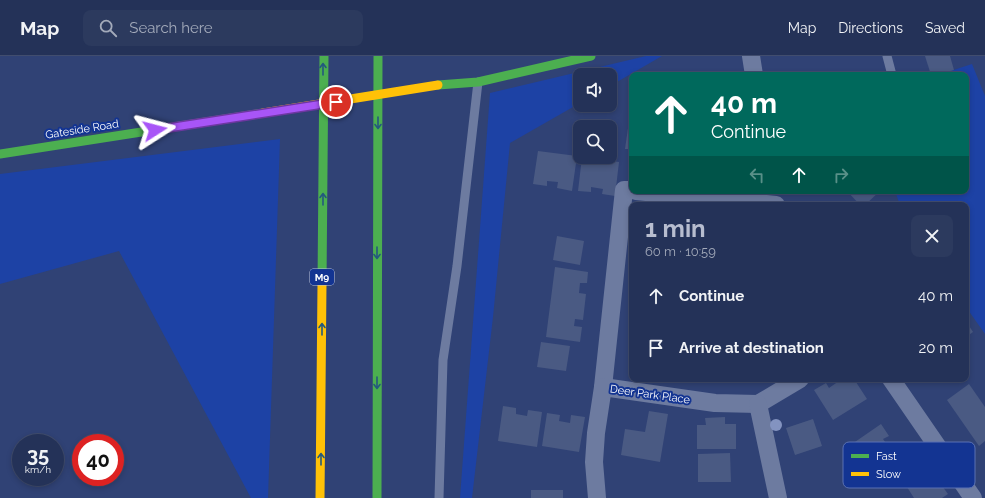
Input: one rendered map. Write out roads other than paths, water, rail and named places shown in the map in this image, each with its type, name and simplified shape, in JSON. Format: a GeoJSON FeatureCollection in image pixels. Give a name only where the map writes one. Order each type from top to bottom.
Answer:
{"type":"FeatureCollection","features":[{"type":"Feature","properties":{"kind":"main road","name":"M9"},"geometry":{"type":"LineString","coordinates":[[320,498],[324,56]]}},
{"type":"Feature","properties":{"kind":"main road"},"geometry":{"type":"LineString","coordinates":[[377,498],[378,56]]}},
{"type":"Feature","properties":{"kind":"main road"},"geometry":{"type":"LineString","coordinates":[[478,82],[591,56]]}},
{"type":"Feature","properties":{"kind":"main road","name":"Gateside Road"},"geometry":{"type":"LineString","coordinates":[[0,154],[438,85],[478,82]]}},
{"type":"Feature","properties":{"kind":"street"},"geometry":{"type":"LineString","coordinates":[[750,56],[753,72]]}},
{"type":"Feature","properties":{"kind":"street","name":"Deer Park Place"},"geometry":{"type":"LineString","coordinates":[[629,190],[624,190],[603,387],[715,403],[758,404]]}},
{"type":"Feature","properties":{"kind":"street"},"geometry":{"type":"LineString","coordinates":[[697,194],[737,196],[763,202]]}},
{"type":"Feature","properties":{"kind":"street"},"geometry":{"type":"LineString","coordinates":[[778,498],[758,404],[795,382]]}},
{"type":"Feature","properties":{"kind":"street"},"geometry":{"type":"LineString","coordinates":[[893,382],[934,442]]}},
{"type":"Feature","properties":{"kind":"street"},"geometry":{"type":"LineString","coordinates":[[597,498],[594,462],[596,433],[603,387]]}},
{"type":"Feature","properties":{"kind":"street"},"geometry":{"type":"LineString","coordinates":[[966,488],[973,498]]}},
{"type":"Feature","properties":{"kind":"lane"},"geometry":{"type":"LineString","coordinates":[[887,56],[891,72]]}},
{"type":"Feature","properties":{"kind":"lane"},"geometry":{"type":"LineString","coordinates":[[439,498],[443,360],[457,266],[478,82]]}}]}
